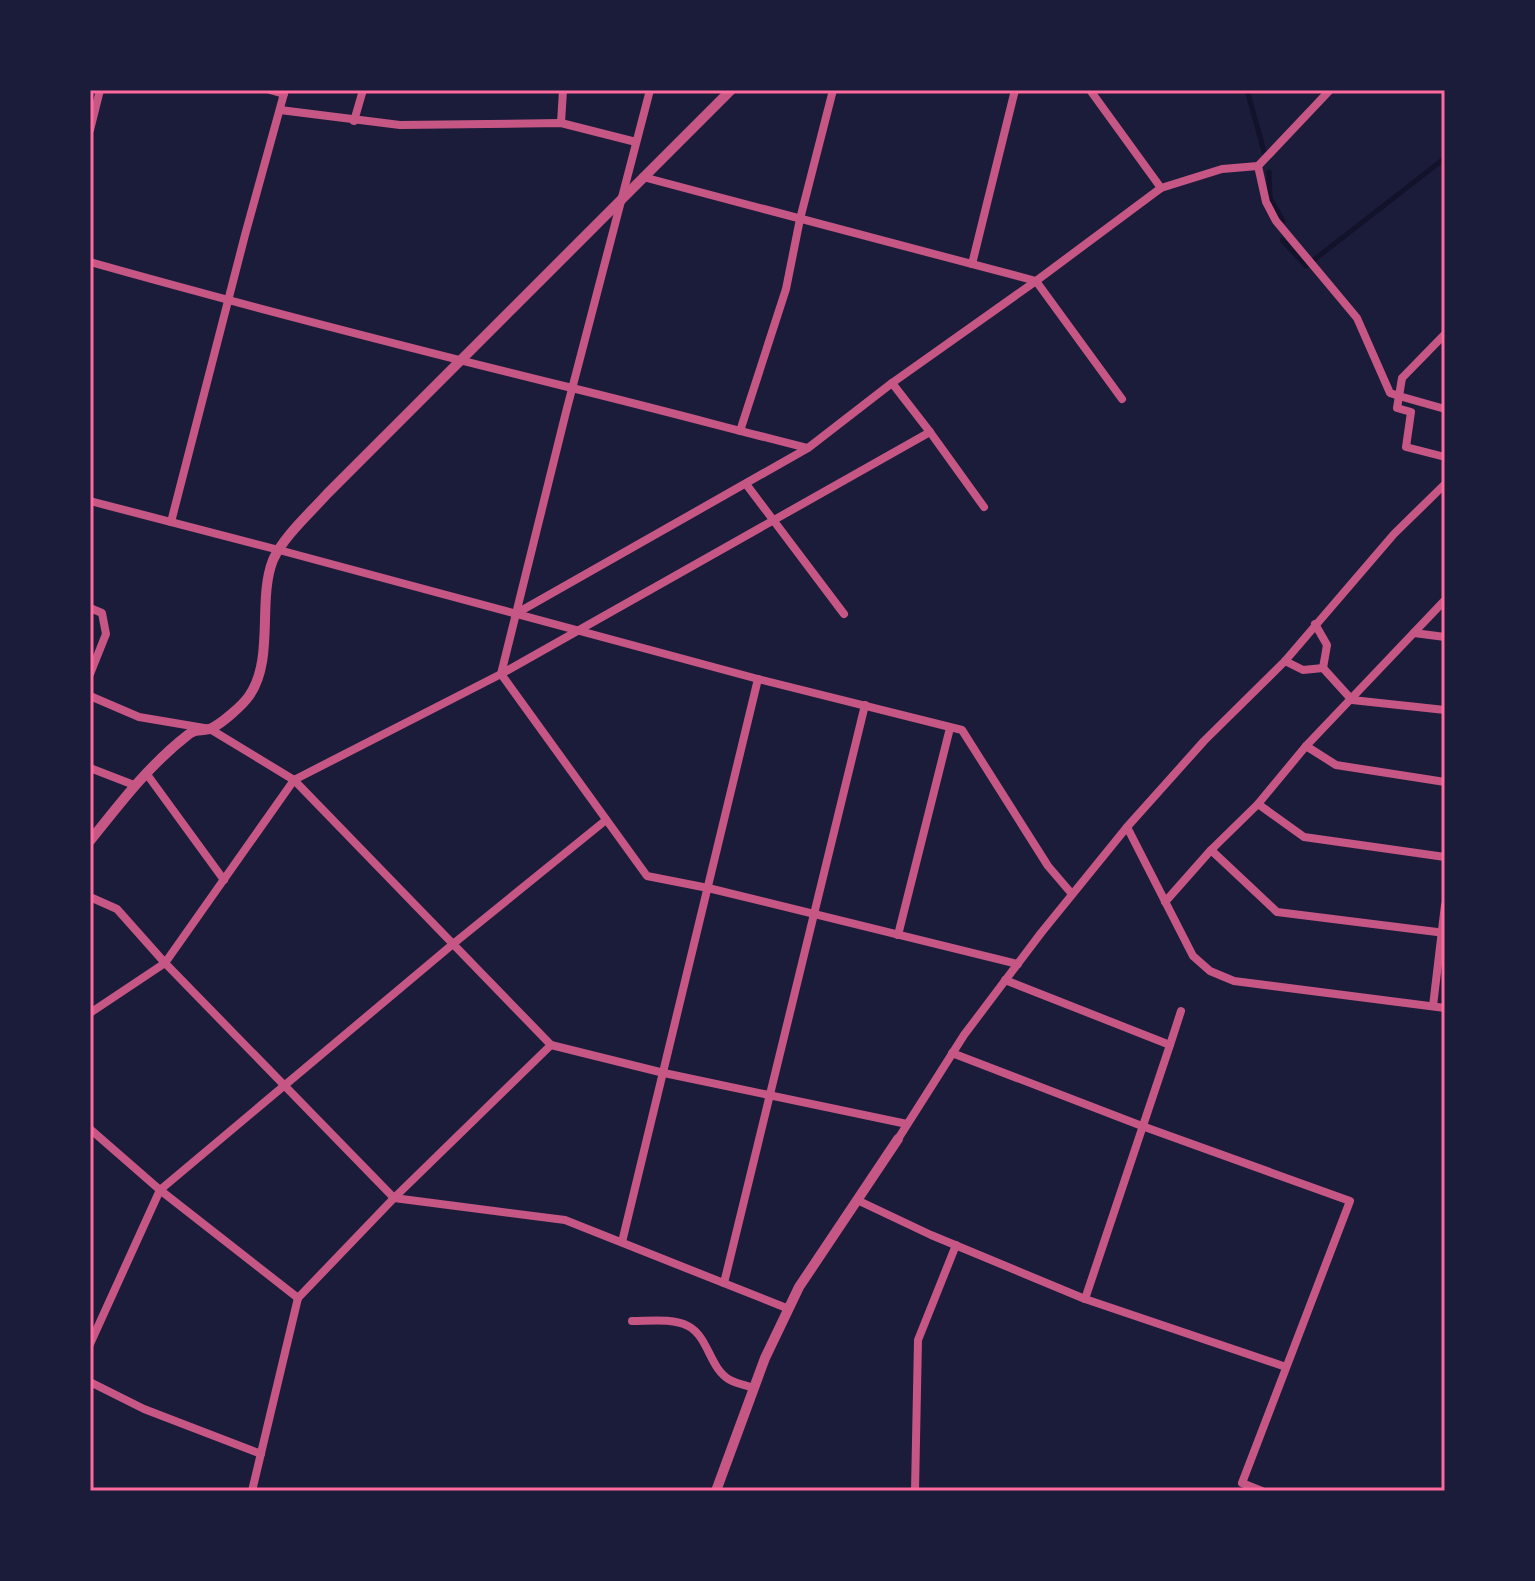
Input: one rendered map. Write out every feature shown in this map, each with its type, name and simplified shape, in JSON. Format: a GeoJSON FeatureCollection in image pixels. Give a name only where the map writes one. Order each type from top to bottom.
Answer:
{"type":"FeatureCollection","features":[{"type":"Feature","properties":{"kind":"street"},"geometry":{"type":"LineString","coordinates":[[90,130],[100,90]]}},
{"type":"Feature","properties":{"kind":"street"},"geometry":{"type":"LineString","coordinates":[[171,522],[285,92],[270,90]]}},
{"type":"Feature","properties":{"kind":"street"},"geometry":{"type":"LineString","coordinates":[[354,121],[363,90]]}},
{"type":"Feature","properties":{"kind":"street"},"geometry":{"type":"LineString","coordinates":[[561,123],[563,90]]}},
{"type":"Feature","properties":{"kind":"street"},"geometry":{"type":"LineString","coordinates":[[650,90],[501,674],[647,876],[708,888],[1018,964]]}},
{"type":"Feature","properties":{"kind":"street"},"geometry":{"type":"LineString","coordinates":[[90,841],[134,785],[166,753],[194,730],[210,729],[249,697],[261,672],[269,579],[273,560],[279,550],[327,494],[731,90]]}},
{"type":"Feature","properties":{"kind":"street"},"geometry":{"type":"LineString","coordinates":[[740,431],[786,289],[800,219],[833,90]]}},
{"type":"Feature","properties":{"kind":"street"},"geometry":{"type":"LineString","coordinates":[[972,264],[1015,90]]}},
{"type":"Feature","properties":{"kind":"street"},"geometry":{"type":"LineString","coordinates":[[1090,90],[1161,188]]}},
{"type":"Feature","properties":{"kind":"street"},"geometry":{"type":"LineString","coordinates":[[516,613],[808,448],[892,383],[1161,188],[1222,169],[1258,166],[1330,90]]}},
{"type":"Feature","properties":{"kind":"street"},"geometry":{"type":"LineString","coordinates":[[280,110],[400,125],[561,123],[636,142]]}},
{"type":"Feature","properties":{"kind":"street"},"geometry":{"type":"LineString","coordinates":[[1258,166],[1266,202],[1276,221],[1357,318],[1390,393],[1445,409]]}},
{"type":"Feature","properties":{"kind":"street"},"geometry":{"type":"LineString","coordinates":[[643,177],[1036,281],[1122,399]]}},
{"type":"Feature","properties":{"kind":"street"},"geometry":{"type":"LineString","coordinates":[[90,262],[459,361],[808,448]]}},
{"type":"Feature","properties":{"kind":"street"},"geometry":{"type":"LineString","coordinates":[[1445,334],[1402,378],[1397,408],[1411,412],[1406,447],[1445,457]]}},
{"type":"Feature","properties":{"kind":"street"},"geometry":{"type":"LineString","coordinates":[[892,383],[984,507]]}},
{"type":"Feature","properties":{"kind":"street"},"geometry":{"type":"LineString","coordinates":[[90,1013],[165,963],[294,780],[501,674],[930,432]]}},
{"type":"Feature","properties":{"kind":"street"},"geometry":{"type":"LineString","coordinates":[[746,484],[844,614]]}},
{"type":"Feature","properties":{"kind":"street"},"geometry":{"type":"LineString","coordinates":[[716,1491],[765,1358],[799,1287],[952,1053],[1005,980],[1127,827],[1204,741],[1285,661],[1394,534],[1445,484]]}},
{"type":"Feature","properties":{"kind":"street"},"geometry":{"type":"LineString","coordinates":[[90,501],[758,679],[962,730],[1048,866],[1072,894]]}},
{"type":"Feature","properties":{"kind":"street"},"geometry":{"type":"LineString","coordinates":[[1165,902],[1211,850],[1258,804],[1306,746],[1445,600]]}},
{"type":"Feature","properties":{"kind":"street"},"geometry":{"type":"LineString","coordinates":[[90,608],[102,613],[106,634],[90,674]]}},
{"type":"Feature","properties":{"kind":"street"},"geometry":{"type":"LineString","coordinates":[[1315,624],[1327,645],[1323,668]]}},
{"type":"Feature","properties":{"kind":"street"},"geometry":{"type":"LineString","coordinates":[[1414,633],[1445,637]]}},
{"type":"Feature","properties":{"kind":"street"},"geometry":{"type":"LineString","coordinates":[[1285,661],[1303,670],[1323,668]]}},
{"type":"Feature","properties":{"kind":"street"},"geometry":{"type":"LineString","coordinates":[[1323,668],[1352,700],[1445,710]]}},
{"type":"Feature","properties":{"kind":"street"},"geometry":{"type":"LineString","coordinates":[[622,1242],[758,679]]}},
{"type":"Feature","properties":{"kind":"street"},"geometry":{"type":"LineString","coordinates":[[90,696],[139,717],[210,729],[294,780],[551,1045],[664,1073],[907,1124]]}},
{"type":"Feature","properties":{"kind":"street"},"geometry":{"type":"LineString","coordinates":[[724,1283],[865,705]]}},
{"type":"Feature","properties":{"kind":"street"},"geometry":{"type":"LineString","coordinates":[[898,935],[950,728]]}},
{"type":"Feature","properties":{"kind":"street"},"geometry":{"type":"LineString","coordinates":[[1306,746],[1336,765],[1445,782]]}},
{"type":"Feature","properties":{"kind":"street"},"geometry":{"type":"LineString","coordinates":[[90,768],[134,785]]}},
{"type":"Feature","properties":{"kind":"street"},"geometry":{"type":"LineString","coordinates":[[146,773],[224,880]]}},
{"type":"Feature","properties":{"kind":"street"},"geometry":{"type":"LineString","coordinates":[[1258,804],[1304,837],[1445,857]]}},
{"type":"Feature","properties":{"kind":"street"},"geometry":{"type":"LineString","coordinates":[[90,1344],[160,1190],[606,820]]}},
{"type":"Feature","properties":{"kind":"street"},"geometry":{"type":"LineString","coordinates":[[1127,827],[1193,956],[1210,971],[1234,981],[1445,1008]]}},
{"type":"Feature","properties":{"kind":"street"},"geometry":{"type":"LineString","coordinates":[[1211,850],[1277,912],[1443,932]]}},
{"type":"Feature","properties":{"kind":"street"},"geometry":{"type":"LineString","coordinates":[[90,897],[117,909],[165,963],[394,1198],[565,1220],[789,1309]]}},
{"type":"Feature","properties":{"kind":"street"},"geometry":{"type":"LineString","coordinates":[[1433,1006],[1445,905]]}},
{"type":"Feature","properties":{"kind":"street"},"geometry":{"type":"LineString","coordinates":[[1005,980],[1170,1045]]}},
{"type":"Feature","properties":{"kind":"street"},"geometry":{"type":"LineString","coordinates":[[1085,1299],[1181,1011]]}},
{"type":"Feature","properties":{"kind":"street"},"geometry":{"type":"LineString","coordinates":[[252,1491],[298,1298],[394,1198],[551,1045]]}},
{"type":"Feature","properties":{"kind":"street"},"geometry":{"type":"LineString","coordinates":[[952,1053],[1350,1201],[1242,1483],[1262,1491]]}},
{"type":"Feature","properties":{"kind":"street"},"geometry":{"type":"LineString","coordinates":[[90,1129],[160,1190],[298,1298]]}},
{"type":"Feature","properties":{"kind":"street"},"geometry":{"type":"LineString","coordinates":[[857,1200],[931,1235],[1085,1299],[1286,1367]]}},
{"type":"Feature","properties":{"kind":"street"},"geometry":{"type":"LineString","coordinates":[[915,1491],[918,1340],[956,1245]]}},
{"type":"Feature","properties":{"kind":"street"},"geometry":{"type":"LineString","coordinates":[[632,1321],[673,1322],[689,1326],[700,1337],[721,1373],[731,1381],[754,1388]]}},
{"type":"Feature","properties":{"kind":"street"},"geometry":{"type":"LineString","coordinates":[[90,1382],[144,1409],[261,1454]]}},
{"type":"Feature","properties":{"kind":"waterway"},"geometry":{"type":"LineString","coordinates":[[1247,90],[1265,155]]}},
{"type":"Feature","properties":{"kind":"waterway"},"geometry":{"type":"LineString","coordinates":[[1282,240],[1306,266],[1445,158]]}},
{"type":"Feature","properties":{"kind":"waterway"},"geometry":{"type":"LineString","coordinates":[[1269,172],[1270,198],[1283,221]]}}]}
